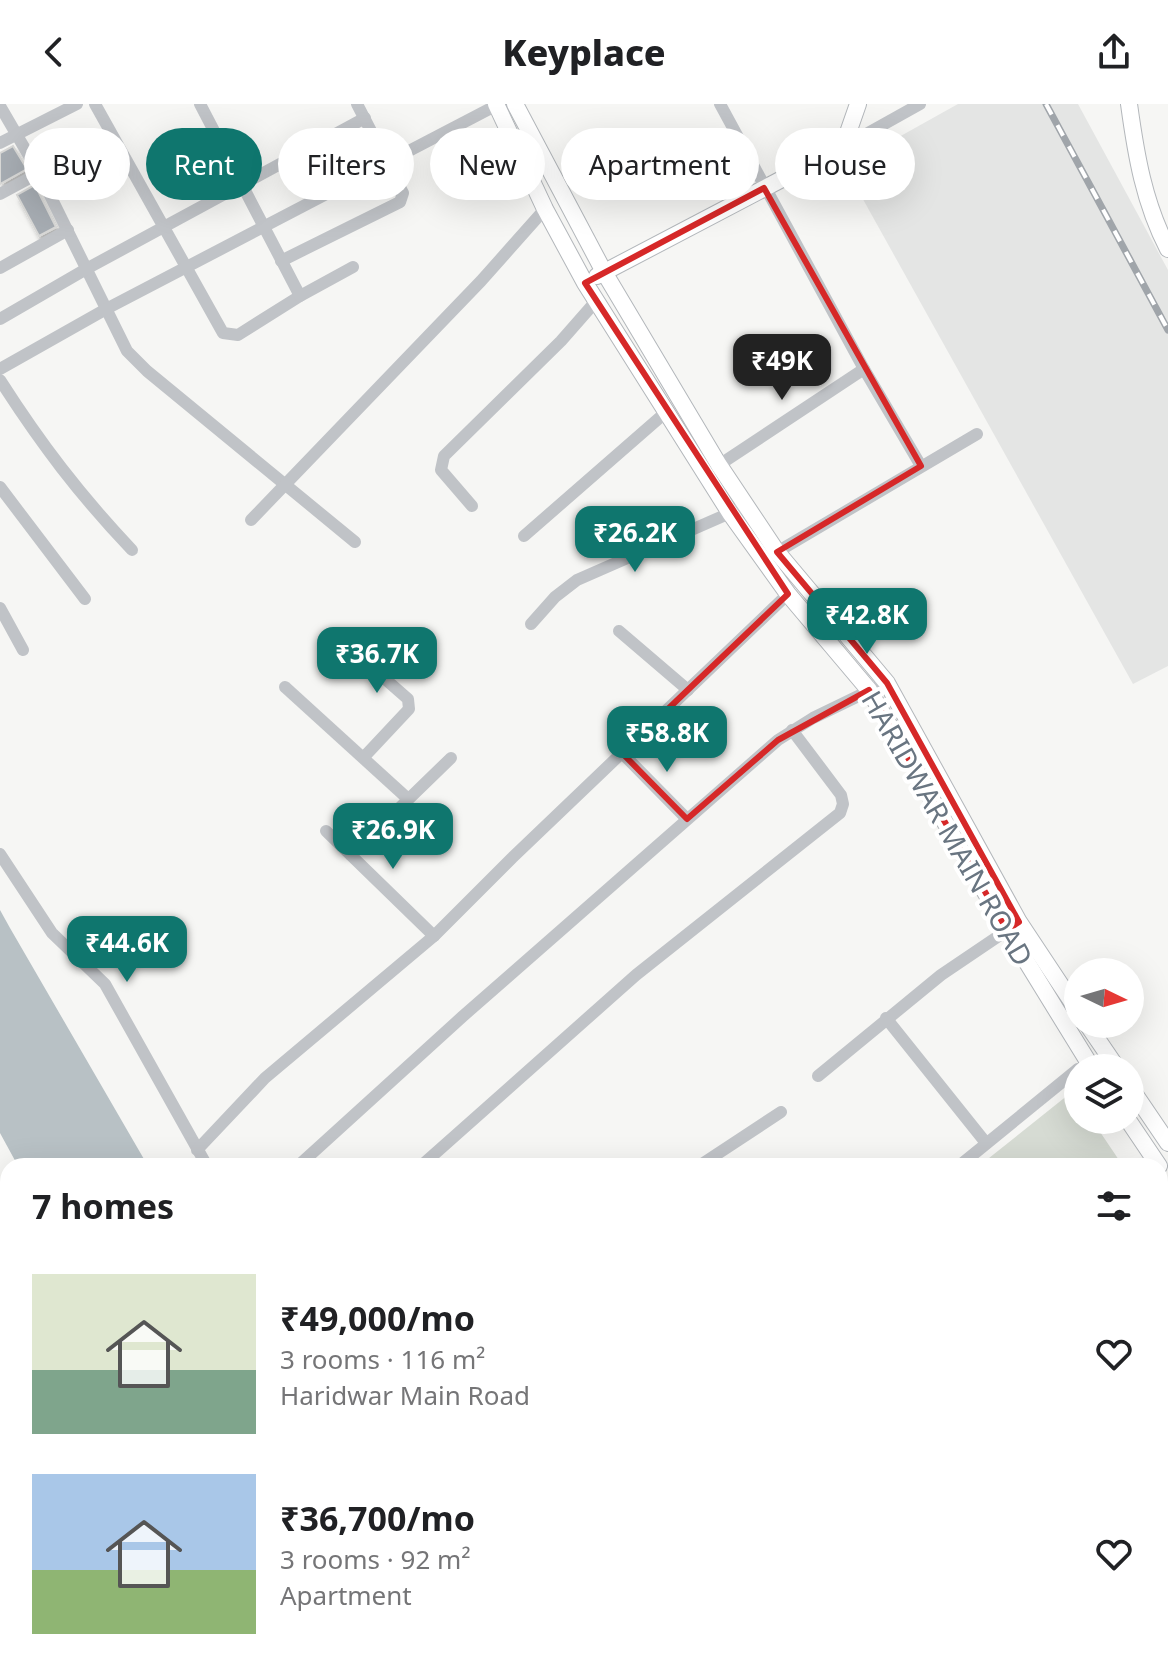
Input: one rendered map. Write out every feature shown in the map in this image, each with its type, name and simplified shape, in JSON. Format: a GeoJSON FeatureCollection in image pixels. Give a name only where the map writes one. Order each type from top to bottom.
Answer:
{"type":"FeatureCollection","features":[{"type":"Feature","properties":{"kind":"main road","name":"HARIDWAR MAIN ROAD"},"geometry":{"type":"LineString","coordinates":[[497,104],[545,209],[585,283],[665,413],[738,509],[887,683],[1078,1054]]}},
{"type":"Feature","properties":{"kind":"main road","name":"HARIDWAR MAIN ROAD"},"geometry":{"type":"LineString","coordinates":[[515,104],[604,272],[719,465],[738,509],[788,594],[869,690],[1013,926],[1064,993]]}},
{"type":"Feature","properties":{"kind":"main road"},"geometry":{"type":"LineString","coordinates":[[850,128],[858,104]]}},
{"type":"Feature","properties":{"kind":"main road"},"geometry":{"type":"LineString","coordinates":[[1129,104],[1141,179],[1151,212],[1168,249]]}},
{"type":"Feature","properties":{"kind":"main road"},"geometry":{"type":"LineString","coordinates":[[585,283],[775,182]]}},
{"type":"Feature","properties":{"kind":"main road"},"geometry":{"type":"LineString","coordinates":[[1144,1108],[1168,1143]]}},
{"type":"Feature","properties":{"kind":"main road"},"geometry":{"type":"LineString","coordinates":[[1137,1134],[1153,1158]]}},
{"type":"Feature","properties":{"kind":"street"},"geometry":{"type":"LineString","coordinates":[[0,143],[77,104]]}},
{"type":"Feature","properties":{"kind":"street"},"geometry":{"type":"LineString","coordinates":[[95,104],[223,333],[238,335],[353,267]]}},
{"type":"Feature","properties":{"kind":"street"},"geometry":{"type":"LineString","coordinates":[[200,104],[212,128]]}},
{"type":"Feature","properties":{"kind":"street"},"geometry":{"type":"LineString","coordinates":[[357,104],[370,128]]}},
{"type":"Feature","properties":{"kind":"street"},"geometry":{"type":"LineString","coordinates":[[414,148],[497,104]]}},
{"type":"Feature","properties":{"kind":"street"},"geometry":{"type":"LineString","coordinates":[[720,104],[864,369],[921,466]]}},
{"type":"Feature","properties":{"kind":"street"},"geometry":{"type":"LineString","coordinates":[[877,128],[920,104]]}},
{"type":"Feature","properties":{"kind":"street"},"geometry":{"type":"LineString","coordinates":[[0,106],[24,146]]}},
{"type":"Feature","properties":{"kind":"street"},"geometry":{"type":"LineString","coordinates":[[262,175],[365,118]]}},
{"type":"Feature","properties":{"kind":"street"},"geometry":{"type":"LineString","coordinates":[[0,194],[24,181]]}},
{"type":"Feature","properties":{"kind":"street"},"geometry":{"type":"LineString","coordinates":[[53,200],[127,351],[147,371],[355,542]]}},
{"type":"Feature","properties":{"kind":"street"},"geometry":{"type":"LineString","coordinates":[[0,319],[216,200]]}},
{"type":"Feature","properties":{"kind":"street"},"geometry":{"type":"LineString","coordinates":[[249,200],[300,296]]}},
{"type":"Feature","properties":{"kind":"street"},"geometry":{"type":"LineString","coordinates":[[0,369],[108,308],[314,200]]}},
{"type":"Feature","properties":{"kind":"street"},"geometry":{"type":"LineString","coordinates":[[281,261],[401,200]]}},
{"type":"Feature","properties":{"kind":"street"},"geometry":{"type":"LineString","coordinates":[[251,520],[481,281],[545,209]]}},
{"type":"Feature","properties":{"kind":"street"},"geometry":{"type":"LineString","coordinates":[[0,268],[68,230]]}},
{"type":"Feature","properties":{"kind":"street"},"geometry":{"type":"LineString","coordinates":[[472,506],[441,470],[444,456],[561,341],[597,300]]}},
{"type":"Feature","properties":{"kind":"street"},"geometry":{"type":"LineString","coordinates":[[719,465],[864,369]]}},
{"type":"Feature","properties":{"kind":"street"},"geometry":{"type":"LineString","coordinates":[[0,380],[52,459],[90,506],[132,550]]}},
{"type":"Feature","properties":{"kind":"street"},"geometry":{"type":"LineString","coordinates":[[524,536],[665,413]]}},
{"type":"Feature","properties":{"kind":"street"},"geometry":{"type":"LineString","coordinates":[[777,552],[977,434]]}},
{"type":"Feature","properties":{"kind":"street"},"geometry":{"type":"LineString","coordinates":[[0,487],[85,599]]}},
{"type":"Feature","properties":{"kind":"street"},"geometry":{"type":"LineString","coordinates":[[531,624],[555,597],[577,580],[738,509]]}},
{"type":"Feature","properties":{"kind":"street"},"geometry":{"type":"LineString","coordinates":[[197,1150],[265,1078],[434,936],[788,594]]}},
{"type":"Feature","properties":{"kind":"street"},"geometry":{"type":"LineString","coordinates":[[0,608],[23,650]]}},
{"type":"Feature","properties":{"kind":"street"},"geometry":{"type":"LineString","coordinates":[[619,631],[688,690]]}},
{"type":"Feature","properties":{"kind":"street"},"geometry":{"type":"LineString","coordinates":[[336,636],[410,704],[409,709],[364,757]]}},
{"type":"Feature","properties":{"kind":"street"},"geometry":{"type":"LineString","coordinates":[[307,1158],[687,819],[792,730],[887,683]]}},
{"type":"Feature","properties":{"kind":"street"},"geometry":{"type":"LineString","coordinates":[[285,687],[407,798]]}},
{"type":"Feature","properties":{"kind":"street"},"geometry":{"type":"LineString","coordinates":[[430,1158],[636,975],[840,813],[843,804],[841,795],[792,730]]}},
{"type":"Feature","properties":{"kind":"street"},"geometry":{"type":"LineString","coordinates":[[622,753],[687,819]]}},
{"type":"Feature","properties":{"kind":"street"},"geometry":{"type":"LineString","coordinates":[[351,855],[451,758]]}},
{"type":"Feature","properties":{"kind":"street"},"geometry":{"type":"LineString","coordinates":[[326,831],[434,936]]}},
{"type":"Feature","properties":{"kind":"street"},"geometry":{"type":"LineString","coordinates":[[0,854],[52,933],[92,968],[105,984],[202,1158]]}},
{"type":"Feature","properties":{"kind":"street"},"geometry":{"type":"LineString","coordinates":[[818,1076],[941,975],[1013,926]]}},
{"type":"Feature","properties":{"kind":"street"},"geometry":{"type":"LineString","coordinates":[[886,1018],[986,1143]]}},
{"type":"Feature","properties":{"kind":"street"},"geometry":{"type":"LineString","coordinates":[[968,1158],[1064,1082]]}},
{"type":"Feature","properties":{"kind":"street"},"geometry":{"type":"LineString","coordinates":[[711,1158],[781,1112]]}},
{"type":"Feature","properties":{"kind":"highlighted area"},"geometry":{"type":"Polygon","coordinates":[[[764,188],[921,466],[777,552],[887,683],[1019,922],[1007,930],[869,690],[778,740],[687,819],[622,753],[788,594],[585,283],[764,188]]]}},
{"type":"Feature","properties":{"kind":"shaded area"},"geometry":{"type":"Polygon","coordinates":[[[958,104],[1078,104],[1168,270],[1168,666],[1133,684],[863,200],[915,200],[915,128],[958,104]]]}},
{"type":"Feature","properties":{"kind":"shaded area"},"geometry":{"type":"Polygon","coordinates":[[[0,910],[143,1158],[14,1158],[0,1133],[0,910]]]}},
{"type":"Feature","properties":{"kind":"shaded area"},"geometry":{"type":"Polygon","coordinates":[[[1064,1098],[1064,1134],[1101,1134],[1118,1158],[989,1158],[1064,1098]]]}},
{"type":"Feature","properties":{"kind":"building"},"geometry":{"type":"Polygon","coordinates":[[[13,146],[24,164],[24,171],[0,184],[0,153],[13,146]]]}},
{"type":"Feature","properties":{"kind":"building"},"geometry":{"type":"Polygon","coordinates":[[[24,191],[24,200],[42,200],[56,227],[39,236],[17,195],[24,191]]]}},
{"type":"Feature","properties":{"kind":"railway"},"geometry":{"type":"LineString","coordinates":[[1046,104],[1168,330]]}}]}
